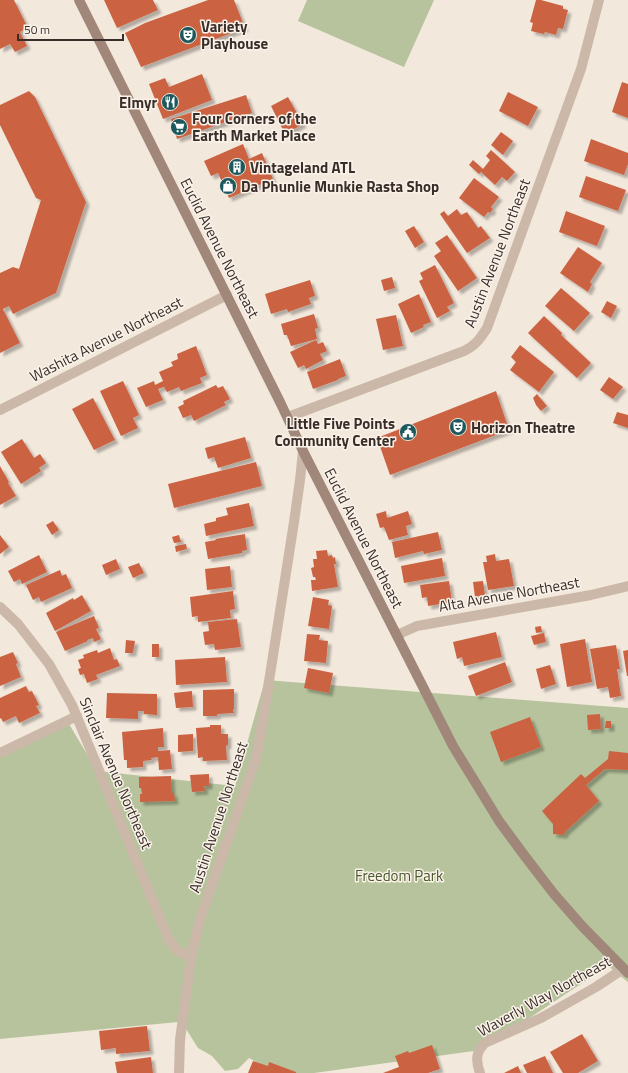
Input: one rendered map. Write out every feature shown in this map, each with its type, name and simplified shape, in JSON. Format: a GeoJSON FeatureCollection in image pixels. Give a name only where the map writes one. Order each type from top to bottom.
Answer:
{"type":"FeatureCollection","features":[{"type":"Feature","properties":{"kind":"street","name":"Euclid Avenue Northeast"},"geometry":{"type":"LineString","coordinates":[[79,0],[288,417],[303,451],[453,746],[499,821],[524,855],[554,894],[582,926],[626,971]]}},
{"type":"Feature","properties":{"kind":"street","name":"Austin Avenue Northeast"},"geometry":{"type":"LineString","coordinates":[[288,417],[464,351],[474,346],[481,338],[487,328],[581,69],[599,0]]}},
{"type":"Feature","properties":{"kind":"street","name":"Washita Avenue Northeast"},"geometry":{"type":"LineString","coordinates":[[0,410],[226,295]]}},
{"type":"Feature","properties":{"kind":"street","name":"Austin Avenue Northeast"},"geometry":{"type":"LineString","coordinates":[[179,1073],[180,1040],[191,957],[200,919],[256,759],[294,522],[303,451]]}},
{"type":"Feature","properties":{"kind":"street","name":"Alta Avenue Northeast"},"geometry":{"type":"LineString","coordinates":[[397,634],[417,626],[628,586]]}},
{"type":"Feature","properties":{"kind":"street","name":"Sinclair Avenue Northeast"},"geometry":{"type":"LineString","coordinates":[[0,607],[18,624],[49,664],[72,705],[78,716],[169,940],[178,951],[191,957]]}},
{"type":"Feature","properties":{"kind":"street"},"geometry":{"type":"LineString","coordinates":[[0,753],[78,716]]}},
{"type":"Feature","properties":{"kind":"street","name":"Waverly Way Northeast"},"geometry":{"type":"LineString","coordinates":[[480,1073],[477,1065],[477,1054],[485,1043],[541,1018],[626,971]]}},
{"type":"Feature","properties":{"kind":"green space"},"geometry":{"type":"Polygon","coordinates":[[[307,0],[434,0],[404,67],[298,21],[307,0]]]}},
{"type":"Feature","properties":{"kind":"green space","name":"Freedom Park"},"geometry":{"type":"Polygon","coordinates":[[[265,680],[628,708],[628,982],[608,966],[481,1050],[314,1073],[277,1073],[249,1058],[238,1069],[225,1071],[212,1056],[198,1048],[183,1024],[178,1022],[0,1039],[0,755],[69,724],[97,771],[235,786],[265,680]]]}},
{"type":"Feature","properties":{"kind":"building"},"geometry":{"type":"Polygon","coordinates":[[[0,0],[14,0],[28,28],[20,32],[27,46],[15,52],[10,44],[0,49],[0,0]]]}},
{"type":"Feature","properties":{"kind":"building"},"geometry":{"type":"Polygon","coordinates":[[[104,0],[153,0],[158,10],[117,28],[104,0]]]}},
{"type":"Feature","properties":{"kind":"building","name":"Variety Playhouse"},"geometry":{"type":"Polygon","coordinates":[[[208,0],[234,0],[245,28],[141,67],[125,33],[145,23],[208,0]]]}},
{"type":"Feature","properties":{"kind":"building"},"geometry":{"type":"Polygon","coordinates":[[[536,0],[563,6],[563,9],[568,10],[563,29],[558,28],[556,35],[545,32],[544,34],[531,31],[533,23],[530,22],[536,0]]]}},
{"type":"Feature","properties":{"kind":"building"},"geometry":{"type":"Polygon","coordinates":[[[202,74],[212,100],[163,119],[149,84],[165,78],[169,87],[202,74]]]}},
{"type":"Feature","properties":{"kind":"building"},"geometry":{"type":"Polygon","coordinates":[[[622,82],[628,84],[628,118],[612,112],[622,82]]]}},
{"type":"Feature","properties":{"kind":"building"},"geometry":{"type":"Polygon","coordinates":[[[29,91],[35,97],[86,202],[56,293],[13,314],[9,306],[3,309],[20,343],[0,353],[0,273],[13,267],[19,269],[41,200],[36,198],[0,125],[0,105],[29,91]]]}},
{"type":"Feature","properties":{"kind":"building"},"geometry":{"type":"Polygon","coordinates":[[[508,92],[538,107],[528,126],[499,111],[508,92]]]}},
{"type":"Feature","properties":{"kind":"building"},"geometry":{"type":"Polygon","coordinates":[[[246,95],[252,113],[177,139],[171,119],[246,95]]]}},
{"type":"Feature","properties":{"kind":"building"},"geometry":{"type":"Polygon","coordinates":[[[288,97],[303,124],[285,134],[271,106],[288,97]]]}},
{"type":"Feature","properties":{"kind":"building"},"geometry":{"type":"Polygon","coordinates":[[[501,132],[513,141],[503,155],[491,145],[501,132]]]}},
{"type":"Feature","properties":{"kind":"building"},"geometry":{"type":"Polygon","coordinates":[[[591,139],[628,153],[628,164],[624,175],[584,161],[591,139]]]}},
{"type":"Feature","properties":{"kind":"building","name":"Vintageland ATL"},"geometry":{"type":"Polygon","coordinates":[[[243,144],[249,159],[262,153],[273,179],[229,198],[218,173],[211,176],[204,161],[243,144]]]}},
{"type":"Feature","properties":{"kind":"building"},"geometry":{"type":"Polygon","coordinates":[[[491,150],[515,172],[507,181],[502,177],[495,185],[481,172],[479,174],[469,165],[473,160],[483,169],[490,160],[486,156],[491,150]]]}},
{"type":"Feature","properties":{"kind":"building"},"geometry":{"type":"Polygon","coordinates":[[[586,176],[626,190],[618,211],[579,197],[586,176]]]}},
{"type":"Feature","properties":{"kind":"building"},"geometry":{"type":"Polygon","coordinates":[[[474,178],[499,197],[491,207],[493,209],[490,213],[488,212],[484,217],[459,198],[474,178]]]}},
{"type":"Feature","properties":{"kind":"building"},"geometry":{"type":"Polygon","coordinates":[[[457,209],[461,215],[467,212],[478,228],[481,226],[490,238],[467,253],[440,214],[444,211],[448,216],[457,209]]]}},
{"type":"Feature","properties":{"kind":"building"},"geometry":{"type":"Polygon","coordinates":[[[566,211],[605,226],[597,246],[559,232],[566,211]]]}},
{"type":"Feature","properties":{"kind":"building"},"geometry":{"type":"Polygon","coordinates":[[[414,226],[424,242],[415,248],[405,231],[414,226]]]}},
{"type":"Feature","properties":{"kind":"building"},"geometry":{"type":"Polygon","coordinates":[[[447,235],[477,278],[458,291],[434,256],[441,251],[435,243],[447,235]]]}},
{"type":"Feature","properties":{"kind":"building"},"geometry":{"type":"Polygon","coordinates":[[[578,247],[602,263],[590,282],[592,284],[588,292],[560,273],[578,247]]]}},
{"type":"Feature","properties":{"kind":"building"},"geometry":{"type":"Polygon","coordinates":[[[435,265],[454,303],[447,307],[450,311],[437,318],[419,281],[423,279],[420,273],[435,265]]]}},
{"type":"Feature","properties":{"kind":"building"},"geometry":{"type":"Polygon","coordinates":[[[392,277],[395,288],[384,291],[381,280],[392,277]]]}},
{"type":"Feature","properties":{"kind":"building"},"geometry":{"type":"Polygon","coordinates":[[[310,280],[315,296],[309,298],[311,304],[288,312],[287,309],[271,314],[265,294],[310,280]]]}},
{"type":"Feature","properties":{"kind":"building"},"geometry":{"type":"Polygon","coordinates":[[[561,288],[590,313],[574,331],[545,306],[561,288]]]}},
{"type":"Feature","properties":{"kind":"building"},"geometry":{"type":"Polygon","coordinates":[[[419,294],[431,322],[423,325],[424,327],[411,333],[398,304],[419,294]]]}},
{"type":"Feature","properties":{"kind":"building"},"geometry":{"type":"Polygon","coordinates":[[[607,301],[617,306],[611,318],[601,312],[607,301]]]}},
{"type":"Feature","properties":{"kind":"building"},"geometry":{"type":"Polygon","coordinates":[[[314,314],[318,328],[315,329],[317,339],[291,346],[287,335],[284,335],[281,324],[314,314]]]}},
{"type":"Feature","properties":{"kind":"building"},"geometry":{"type":"Polygon","coordinates":[[[396,315],[403,346],[383,350],[376,319],[396,315]]]}},
{"type":"Feature","properties":{"kind":"building"},"geometry":{"type":"Polygon","coordinates":[[[544,316],[562,333],[561,335],[591,363],[577,378],[528,333],[544,316]]]}},
{"type":"Feature","properties":{"kind":"building"},"geometry":{"type":"Polygon","coordinates":[[[316,340],[318,344],[323,342],[327,351],[320,354],[323,360],[306,369],[304,365],[298,368],[290,352],[316,340]]]}},
{"type":"Feature","properties":{"kind":"building"},"geometry":{"type":"Polygon","coordinates":[[[520,345],[554,372],[539,392],[510,370],[516,362],[511,357],[520,345]]]}},
{"type":"Feature","properties":{"kind":"building"},"geometry":{"type":"Polygon","coordinates":[[[196,346],[207,375],[200,378],[202,383],[181,391],[179,387],[167,392],[164,387],[158,389],[163,400],[146,407],[137,388],[154,381],[155,385],[163,381],[159,372],[173,366],[171,362],[178,359],[177,354],[196,346]]]}},
{"type":"Feature","properties":{"kind":"building"},"geometry":{"type":"Polygon","coordinates":[[[340,359],[346,376],[313,389],[307,372],[340,359]]]}},
{"type":"Feature","properties":{"kind":"building"},"geometry":{"type":"Polygon","coordinates":[[[609,377],[623,387],[613,399],[600,390],[609,377]]]}},
{"type":"Feature","properties":{"kind":"building"},"geometry":{"type":"Polygon","coordinates":[[[123,381],[139,415],[133,418],[138,428],[121,436],[100,391],[123,381]]]}},
{"type":"Feature","properties":{"kind":"building"},"geometry":{"type":"Polygon","coordinates":[[[216,385],[218,388],[223,386],[230,399],[224,402],[226,405],[194,421],[191,415],[183,418],[178,407],[184,404],[183,401],[216,385]]]}},
{"type":"Feature","properties":{"kind":"building","name":"Horizon Theatre"},"geometry":{"type":"Polygon","coordinates":[[[496,391],[509,430],[390,475],[377,438],[496,391]]]}},
{"type":"Feature","properties":{"kind":"building"},"geometry":{"type":"Polygon","coordinates":[[[537,394],[547,406],[541,411],[533,398],[537,394]]]}},
{"type":"Feature","properties":{"kind":"building"},"geometry":{"type":"Polygon","coordinates":[[[93,398],[115,440],[94,450],[72,409],[93,398]]]}},
{"type":"Feature","properties":{"kind":"building"},"geometry":{"type":"Polygon","coordinates":[[[617,412],[628,415],[628,428],[613,423],[617,412]]]}},
{"type":"Feature","properties":{"kind":"building"},"geometry":{"type":"Polygon","coordinates":[[[245,437],[251,458],[218,468],[214,457],[208,459],[205,448],[245,437]]]}},
{"type":"Feature","properties":{"kind":"building"},"geometry":{"type":"Polygon","coordinates":[[[22,439],[34,458],[40,454],[46,463],[39,468],[41,471],[21,484],[1,452],[22,439]]]}},
{"type":"Feature","properties":{"kind":"building"},"geometry":{"type":"Polygon","coordinates":[[[256,462],[262,486],[174,508],[168,484],[256,462]]]}},
{"type":"Feature","properties":{"kind":"building"},"geometry":{"type":"Polygon","coordinates":[[[0,466],[16,496],[0,505],[0,466]]]}},
{"type":"Feature","properties":{"kind":"building"},"geometry":{"type":"Polygon","coordinates":[[[249,503],[254,526],[206,536],[204,524],[216,521],[216,518],[228,515],[226,508],[249,503]]]}},
{"type":"Feature","properties":{"kind":"building"},"geometry":{"type":"Polygon","coordinates":[[[386,511],[387,518],[408,511],[412,524],[406,526],[408,535],[389,540],[384,527],[380,528],[376,514],[386,511]]]}},
{"type":"Feature","properties":{"kind":"building"},"geometry":{"type":"Polygon","coordinates":[[[53,521],[59,530],[52,535],[46,525],[53,521]]]}},
{"type":"Feature","properties":{"kind":"building"},"geometry":{"type":"Polygon","coordinates":[[[438,532],[442,550],[424,554],[423,551],[395,558],[392,542],[438,532]]]}},
{"type":"Feature","properties":{"kind":"building"},"geometry":{"type":"Polygon","coordinates":[[[245,534],[247,550],[242,551],[242,553],[208,559],[205,542],[245,534]]]}},
{"type":"Feature","properties":{"kind":"building"},"geometry":{"type":"Polygon","coordinates":[[[0,535],[9,547],[0,554],[0,535]]]}},
{"type":"Feature","properties":{"kind":"building"},"geometry":{"type":"Polygon","coordinates":[[[179,535],[181,542],[174,543],[172,537],[179,535]]]}},
{"type":"Feature","properties":{"kind":"building"},"geometry":{"type":"Polygon","coordinates":[[[186,544],[187,549],[176,552],[175,546],[186,544]]]}},
{"type":"Feature","properties":{"kind":"building"},"geometry":{"type":"Polygon","coordinates":[[[327,550],[328,556],[332,555],[333,558],[335,557],[336,564],[334,564],[338,587],[312,591],[311,580],[316,580],[315,577],[313,577],[311,568],[314,567],[313,559],[317,559],[316,551],[327,550]]]}},
{"type":"Feature","properties":{"kind":"building"},"geometry":{"type":"Polygon","coordinates":[[[495,554],[496,561],[509,559],[514,586],[488,590],[483,562],[487,562],[486,556],[495,554]]]}},
{"type":"Feature","properties":{"kind":"building"},"geometry":{"type":"Polygon","coordinates":[[[39,555],[47,572],[22,584],[20,579],[14,582],[8,571],[39,555]]]}},
{"type":"Feature","properties":{"kind":"building"},"geometry":{"type":"Polygon","coordinates":[[[442,558],[445,576],[404,583],[401,566],[442,558]]]}},
{"type":"Feature","properties":{"kind":"building"},"geometry":{"type":"Polygon","coordinates":[[[116,559],[120,569],[106,575],[102,565],[116,559]]]}},
{"type":"Feature","properties":{"kind":"building"},"geometry":{"type":"Polygon","coordinates":[[[139,563],[144,573],[133,578],[128,567],[139,563]]]}},
{"type":"Feature","properties":{"kind":"building"},"geometry":{"type":"Polygon","coordinates":[[[230,566],[232,587],[207,590],[205,569],[230,566]]]}},
{"type":"Feature","properties":{"kind":"building"},"geometry":{"type":"Polygon","coordinates":[[[60,570],[62,576],[66,574],[72,588],[41,602],[39,597],[33,600],[26,585],[60,570]]]}},
{"type":"Feature","properties":{"kind":"building"},"geometry":{"type":"Polygon","coordinates":[[[449,581],[452,602],[428,606],[427,597],[422,598],[420,585],[449,581]]]}},
{"type":"Feature","properties":{"kind":"building"},"geometry":{"type":"Polygon","coordinates":[[[483,581],[485,595],[475,597],[473,582],[483,581]]]}},
{"type":"Feature","properties":{"kind":"building"},"geometry":{"type":"Polygon","coordinates":[[[233,591],[235,609],[230,610],[231,618],[198,622],[198,616],[192,617],[190,597],[233,591]]]}},
{"type":"Feature","properties":{"kind":"building"},"geometry":{"type":"Polygon","coordinates":[[[82,595],[91,611],[55,631],[46,613],[73,598],[74,600],[82,595]]]}},
{"type":"Feature","properties":{"kind":"building"},"geometry":{"type":"Polygon","coordinates":[[[313,597],[329,600],[328,605],[332,606],[329,629],[308,626],[313,597]]]}},
{"type":"Feature","properties":{"kind":"building"},"geometry":{"type":"Polygon","coordinates":[[[94,616],[99,628],[96,629],[101,639],[94,642],[93,638],[87,640],[88,641],[65,651],[56,632],[94,616]]]}},
{"type":"Feature","properties":{"kind":"building"},"geometry":{"type":"Polygon","coordinates":[[[237,619],[241,647],[215,650],[214,644],[205,645],[203,632],[209,631],[208,622],[237,619]]]}},
{"type":"Feature","properties":{"kind":"building"},"geometry":{"type":"Polygon","coordinates":[[[541,626],[542,632],[536,633],[535,627],[541,626]]]}},
{"type":"Feature","properties":{"kind":"building"},"geometry":{"type":"Polygon","coordinates":[[[496,632],[502,657],[464,666],[462,657],[457,659],[453,642],[496,632]]]}},
{"type":"Feature","properties":{"kind":"building"},"geometry":{"type":"Polygon","coordinates":[[[544,633],[546,642],[534,645],[531,636],[544,633]]]}},
{"type":"Feature","properties":{"kind":"building"},"geometry":{"type":"Polygon","coordinates":[[[307,634],[320,635],[319,640],[328,641],[326,663],[304,661],[307,634]]]}},
{"type":"Feature","properties":{"kind":"building"},"geometry":{"type":"Polygon","coordinates":[[[585,639],[592,682],[567,687],[560,644],[585,639]]]}},
{"type":"Feature","properties":{"kind":"building"},"geometry":{"type":"Polygon","coordinates":[[[126,640],[135,641],[133,653],[125,653],[126,640]]]}},
{"type":"Feature","properties":{"kind":"building"},"geometry":{"type":"Polygon","coordinates":[[[152,644],[159,644],[159,657],[152,657],[152,644]]]}},
{"type":"Feature","properties":{"kind":"building"},"geometry":{"type":"Polygon","coordinates":[[[616,645],[620,669],[617,669],[621,696],[610,698],[608,687],[597,689],[590,649],[616,645]]]}},
{"type":"Feature","properties":{"kind":"building"},"geometry":{"type":"Polygon","coordinates":[[[110,648],[114,660],[117,659],[120,666],[96,675],[98,679],[87,683],[84,674],[80,675],[78,669],[81,668],[78,660],[84,658],[83,655],[97,650],[98,653],[110,648]]]}},
{"type":"Feature","properties":{"kind":"building"},"geometry":{"type":"Polygon","coordinates":[[[628,650],[628,676],[627,676],[623,651],[628,650]]]}},
{"type":"Feature","properties":{"kind":"building"},"geometry":{"type":"Polygon","coordinates":[[[13,652],[18,663],[16,664],[21,677],[0,686],[0,657],[13,652]]]}},
{"type":"Feature","properties":{"kind":"building"},"geometry":{"type":"Polygon","coordinates":[[[225,657],[227,682],[176,685],[175,660],[225,657]]]}},
{"type":"Feature","properties":{"kind":"building"},"geometry":{"type":"Polygon","coordinates":[[[505,662],[512,682],[476,696],[468,676],[505,662]]]}},
{"type":"Feature","properties":{"kind":"building"},"geometry":{"type":"Polygon","coordinates":[[[550,665],[556,684],[541,689],[536,669],[550,665]]]}},
{"type":"Feature","properties":{"kind":"building"},"geometry":{"type":"Polygon","coordinates":[[[308,668],[333,673],[329,693],[304,688],[308,668]]]}},
{"type":"Feature","properties":{"kind":"building"},"geometry":{"type":"Polygon","coordinates":[[[26,686],[29,692],[32,691],[39,705],[36,706],[40,713],[19,723],[16,716],[3,722],[1,718],[0,719],[0,698],[26,686]]]}},
{"type":"Feature","properties":{"kind":"building"},"geometry":{"type":"Polygon","coordinates":[[[234,689],[234,713],[217,714],[217,716],[203,716],[203,690],[234,689]]]}},
{"type":"Feature","properties":{"kind":"building"},"geometry":{"type":"Polygon","coordinates":[[[192,691],[193,707],[176,708],[174,693],[192,691]]]}},
{"type":"Feature","properties":{"kind":"building"},"geometry":{"type":"Polygon","coordinates":[[[107,693],[157,694],[157,715],[144,714],[144,711],[138,711],[138,719],[106,718],[107,693]]]}},
{"type":"Feature","properties":{"kind":"building"},"geometry":{"type":"Polygon","coordinates":[[[600,714],[601,729],[588,730],[587,715],[600,714]]]}},
{"type":"Feature","properties":{"kind":"building"},"geometry":{"type":"Polygon","coordinates":[[[530,717],[541,747],[501,762],[490,732],[530,717]]]}},
{"type":"Feature","properties":{"kind":"building"},"geometry":{"type":"Polygon","coordinates":[[[606,721],[611,721],[611,728],[605,728],[606,721]]]}},
{"type":"Feature","properties":{"kind":"building"},"geometry":{"type":"Polygon","coordinates":[[[210,725],[221,725],[221,734],[228,734],[228,745],[226,746],[227,760],[203,761],[203,757],[198,758],[196,728],[210,727],[210,725]]]}},
{"type":"Feature","properties":{"kind":"building"},"geometry":{"type":"Polygon","coordinates":[[[163,728],[164,747],[158,747],[158,751],[170,750],[172,769],[159,770],[158,757],[151,758],[152,760],[143,761],[143,767],[127,768],[127,760],[124,760],[122,732],[163,728]]]}},
{"type":"Feature","properties":{"kind":"building"},"geometry":{"type":"Polygon","coordinates":[[[193,734],[193,751],[178,752],[178,735],[193,734]]]}},
{"type":"Feature","properties":{"kind":"building"},"geometry":{"type":"Polygon","coordinates":[[[609,751],[628,753],[628,770],[605,769],[586,785],[599,801],[565,832],[564,835],[553,834],[553,824],[542,811],[581,774],[585,778],[608,759],[609,751]]]}},
{"type":"Feature","properties":{"kind":"building"},"geometry":{"type":"Polygon","coordinates":[[[209,774],[209,786],[204,786],[205,791],[192,792],[190,775],[209,774]]]}},
{"type":"Feature","properties":{"kind":"building"},"geometry":{"type":"Polygon","coordinates":[[[171,776],[172,793],[174,793],[175,801],[140,802],[140,794],[142,794],[141,788],[139,788],[139,777],[171,776]]]}},
{"type":"Feature","properties":{"kind":"building"},"geometry":{"type":"Polygon","coordinates":[[[147,1026],[150,1051],[116,1054],[116,1048],[101,1050],[99,1031],[147,1026]]]}},
{"type":"Feature","properties":{"kind":"building"},"geometry":{"type":"Polygon","coordinates":[[[582,1034],[598,1061],[578,1073],[563,1073],[550,1052],[582,1034]]]}},
{"type":"Feature","properties":{"kind":"building"},"geometry":{"type":"Polygon","coordinates":[[[432,1045],[440,1069],[428,1073],[383,1073],[399,1067],[395,1056],[432,1045]]]}},
{"type":"Feature","properties":{"kind":"building"},"geometry":{"type":"Polygon","coordinates":[[[545,1056],[553,1073],[527,1073],[523,1065],[545,1056]]]}},
{"type":"Feature","properties":{"kind":"building"},"geometry":{"type":"Polygon","coordinates":[[[151,1057],[153,1073],[117,1073],[115,1062],[151,1057]]]}},
{"type":"Feature","properties":{"kind":"building"},"geometry":{"type":"Polygon","coordinates":[[[253,1061],[268,1066],[269,1062],[296,1073],[248,1073],[253,1061]]]}},
{"type":"Feature","properties":{"kind":"building"},"geometry":{"type":"Polygon","coordinates":[[[518,1066],[521,1073],[504,1073],[518,1066]]]}},
{"type":"Feature","properties":{"kind":"place","name":"Variety Playhouse"},"geometry":{"type":"Point","coordinates":[188,35]}},
{"type":"Feature","properties":{"kind":"place","name":"Elmyr"},"geometry":{"type":"Point","coordinates":[170,102]}},
{"type":"Feature","properties":{"kind":"place","name":"Four Corners of the Earth Market Place"},"geometry":{"type":"Point","coordinates":[179,127]}},
{"type":"Feature","properties":{"kind":"place","name":"Vintageland ATL"},"geometry":{"type":"Point","coordinates":[237,167]}},
{"type":"Feature","properties":{"kind":"place","name":"Da Phunlie Munkie Rasta Shop"},"geometry":{"type":"Point","coordinates":[228,186]}},
{"type":"Feature","properties":{"kind":"place","name":"Horizon Theatre"},"geometry":{"type":"Point","coordinates":[458,427]}},
{"type":"Feature","properties":{"kind":"place","name":"Little Five Points Community Center"},"geometry":{"type":"Point","coordinates":[408,432]}}]}
